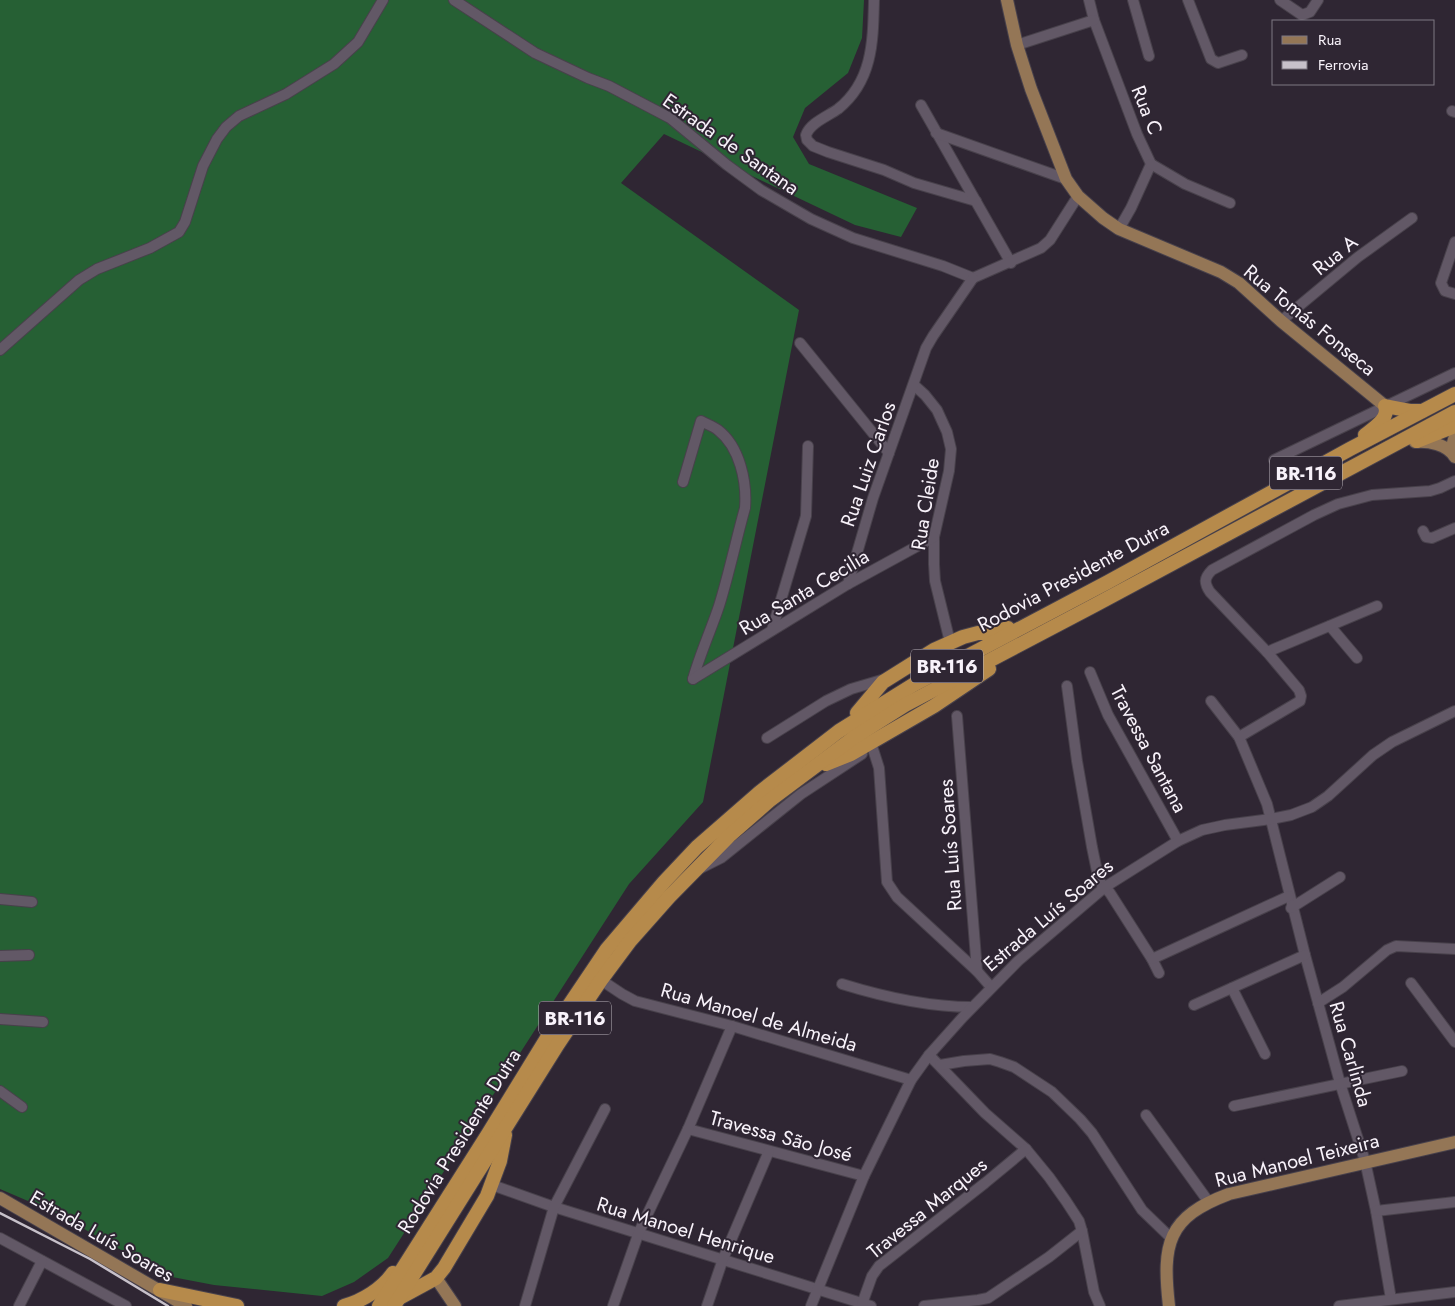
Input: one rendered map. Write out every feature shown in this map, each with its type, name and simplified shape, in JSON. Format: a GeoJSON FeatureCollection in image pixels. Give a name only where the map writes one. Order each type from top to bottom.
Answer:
{"type":"FeatureCollection","features":[{"type":"Feature","properties":{"kind":"highway","name":"Rodovia Presidente Dutra"},"geometry":{"type":"LineString","coordinates":[[379,1306],[580,987],[607,950],[664,882],[697,847],[736,812],[839,731],[880,704],[1455,394]]}},
{"type":"Feature","properties":{"kind":"highway"},"geometry":{"type":"LineString","coordinates":[[1350,449],[1355,441],[1386,416],[1385,406],[1411,411],[1425,410]]}},
{"type":"Feature","properties":{"kind":"highway","name":"Rodovia Presidente Dutra"},"geometry":{"type":"LineString","coordinates":[[397,1302],[558,1044],[601,980],[630,941],[669,897],[749,819],[853,738],[905,705],[1455,412]]}},
{"type":"Feature","properties":{"kind":"highway"},"geometry":{"type":"LineString","coordinates":[[1358,464],[1455,426]]}},
{"type":"Feature","properties":{"kind":"highway"},"geometry":{"type":"LineString","coordinates":[[736,812],[743,801],[813,745],[856,714],[866,704],[880,684],[889,678],[950,642],[978,633],[993,633],[1004,630],[1026,621],[1063,599],[1158,554]]}},
{"type":"Feature","properties":{"kind":"highway"},"geometry":{"type":"LineString","coordinates":[[807,772],[851,754],[874,742],[934,706],[999,663],[1102,610],[1140,581]]}},
{"type":"Feature","properties":{"kind":"highway"},"geometry":{"type":"LineString","coordinates":[[344,1306],[366,1297],[389,1278],[473,1148],[508,1100]]}},
{"type":"Feature","properties":{"kind":"highway"},"geometry":{"type":"LineString","coordinates":[[397,1302],[436,1278],[478,1215],[492,1185],[500,1161],[506,1129]]}},
{"type":"Feature","properties":{"kind":"highway"},"geometry":{"type":"LineString","coordinates":[[160,1290],[237,1306]]}},
{"type":"Feature","properties":{"kind":"main road","name":"Rua Tomás Fonseca"},"geometry":{"type":"LineString","coordinates":[[1007,0],[1017,45],[1030,89],[1066,179],[1078,196],[1119,229],[1221,272],[1239,284],[1385,406]]}},
{"type":"Feature","properties":{"kind":"main road"},"geometry":{"type":"LineString","coordinates":[[1454,455],[1453,442],[1455,436]]}},
{"type":"Feature","properties":{"kind":"main road"},"geometry":{"type":"LineString","coordinates":[[1412,442],[1434,443],[1446,448],[1454,455]]}},
{"type":"Feature","properties":{"kind":"main road","name":"Rua Manoel Teixeira"},"geometry":{"type":"LineString","coordinates":[[1169,1306],[1166,1266],[1171,1238],[1185,1218],[1196,1208],[1229,1194],[1455,1142]]}},
{"type":"Feature","properties":{"kind":"main road","name":"Estrada Luís Soares"},"geometry":{"type":"LineString","coordinates":[[0,1198],[186,1306]]}},
{"type":"Feature","properties":{"kind":"main road"},"geometry":{"type":"LineString","coordinates":[[436,1278],[455,1306]]}},
{"type":"Feature","properties":{"kind":"street"},"geometry":{"type":"LineString","coordinates":[[0,350],[79,280],[97,270],[150,248],[179,232],[185,222],[203,166],[226,127],[239,116],[286,94],[334,64],[358,42],[383,0]]}},
{"type":"Feature","properties":{"kind":"street","name":"Estrada de Santana"},"geometry":{"type":"LineString","coordinates":[[454,0],[535,53],[609,86],[670,118],[726,165],[761,190],[811,219],[853,238],[943,266],[974,278]]}},
{"type":"Feature","properties":{"kind":"street"},"geometry":{"type":"LineString","coordinates":[[874,0],[871,54],[867,69],[855,92],[839,107],[809,128],[806,135],[807,140],[813,146],[884,170],[914,183],[976,200]]}},
{"type":"Feature","properties":{"kind":"street","name":"Rua C"},"geometry":{"type":"LineString","coordinates":[[1089,0],[1094,20],[1137,134],[1151,164],[1119,229]]}},
{"type":"Feature","properties":{"kind":"street"},"geometry":{"type":"LineString","coordinates":[[1133,0],[1149,56]]}},
{"type":"Feature","properties":{"kind":"street"},"geometry":{"type":"LineString","coordinates":[[1188,0],[1210,59],[1218,63],[1242,55]]}},
{"type":"Feature","properties":{"kind":"street"},"geometry":{"type":"LineString","coordinates":[[1280,0],[1302,15],[1310,12],[1318,0]]}},
{"type":"Feature","properties":{"kind":"street"},"geometry":{"type":"LineString","coordinates":[[1017,45],[1094,20]]}},
{"type":"Feature","properties":{"kind":"street"},"geometry":{"type":"LineString","coordinates":[[921,105],[1011,262]]}},
{"type":"Feature","properties":{"kind":"street"},"geometry":{"type":"LineString","coordinates":[[936,133],[1066,179]]}},
{"type":"Feature","properties":{"kind":"street"},"geometry":{"type":"LineString","coordinates":[[1151,164],[1185,184],[1230,203]]}},
{"type":"Feature","properties":{"kind":"street"},"geometry":{"type":"LineString","coordinates":[[914,385],[926,348],[974,278],[1041,248],[1050,240],[1078,196]]}},
{"type":"Feature","properties":{"kind":"street","name":"Rua A"},"geometry":{"type":"LineString","coordinates":[[1281,321],[1358,257],[1412,218]]}},
{"type":"Feature","properties":{"kind":"street"},"geometry":{"type":"LineString","coordinates":[[1455,242],[1441,283],[1445,291],[1455,294]]}},
{"type":"Feature","properties":{"kind":"street"},"geometry":{"type":"LineString","coordinates":[[800,343],[889,453]]}},
{"type":"Feature","properties":{"kind":"street"},"geometry":{"type":"LineString","coordinates":[[1274,460],[1455,373]]}},
{"type":"Feature","properties":{"kind":"street","name":"Rua Luiz Carlos"},"geometry":{"type":"LineString","coordinates":[[848,584],[873,498],[914,385]]}},
{"type":"Feature","properties":{"kind":"street","name":"Rua Cleide"},"geometry":{"type":"LineString","coordinates":[[914,385],[925,395],[936,410],[947,432],[951,449],[949,470],[934,537],[935,581],[950,642]]}},
{"type":"Feature","properties":{"kind":"street","name":"Rua Santa Cecilia"},"geometry":{"type":"LineString","coordinates":[[683,482],[700,421],[718,429],[732,448],[744,477],[745,508],[719,604],[693,679],[848,584],[934,537]]}},
{"type":"Feature","properties":{"kind":"street"},"geometry":{"type":"LineString","coordinates":[[772,630],[806,516],[808,446]]}},
{"type":"Feature","properties":{"kind":"street"},"geometry":{"type":"LineString","coordinates":[[1239,737],[1300,700],[1301,696],[1299,690],[1267,652],[1210,592],[1205,580],[1212,570],[1338,504],[1372,495],[1430,491],[1455,481]]}},
{"type":"Feature","properties":{"kind":"street"},"geometry":{"type":"LineString","coordinates":[[1423,531],[1426,537],[1432,538],[1455,528]]}},
{"type":"Feature","properties":{"kind":"street"},"geometry":{"type":"LineString","coordinates":[[1267,652],[1377,606]]}},
{"type":"Feature","properties":{"kind":"street"},"geometry":{"type":"LineString","coordinates":[[1330,626],[1357,658]]}},
{"type":"Feature","properties":{"kind":"street","name":"Travessa Santana"},"geometry":{"type":"LineString","coordinates":[[1090,672],[1108,715],[1178,842]]}},
{"type":"Feature","properties":{"kind":"street"},"geometry":{"type":"LineString","coordinates":[[767,738],[826,701],[850,689],[889,678]]}},
{"type":"Feature","properties":{"kind":"street"},"geometry":{"type":"LineString","coordinates":[[1067,686],[1099,881],[1110,893],[1159,973]]}},
{"type":"Feature","properties":{"kind":"street","name":"Rua Carlinda"},"geometry":{"type":"LineString","coordinates":[[1211,701],[1239,737],[1267,804],[1304,955],[1340,1083],[1365,1162],[1376,1212],[1391,1300]]}},
{"type":"Feature","properties":{"kind":"street","name":"Estrada Luís Soares"},"geometry":{"type":"LineString","coordinates":[[811,1306],[864,1176],[911,1080],[929,1055],[1018,960],[1105,887],[1178,842],[1209,828],[1291,815],[1312,807],[1328,796],[1373,755],[1392,742],[1455,711]]}},
{"type":"Feature","properties":{"kind":"street","name":"Rua Luís Soares"},"geometry":{"type":"LineString","coordinates":[[957,716],[977,971]]}},
{"type":"Feature","properties":{"kind":"street"},"geometry":{"type":"LineString","coordinates":[[695,870],[721,858],[801,794],[848,764],[874,742],[879,768],[887,882],[890,889],[896,897],[977,971],[991,987]]}},
{"type":"Feature","properties":{"kind":"street"},"geometry":{"type":"LineString","coordinates":[[1292,908],[1340,877]]}},
{"type":"Feature","properties":{"kind":"street"},"geometry":{"type":"LineString","coordinates":[[1152,959],[1289,896]]}},
{"type":"Feature","properties":{"kind":"street"},"geometry":{"type":"LineString","coordinates":[[0,899],[32,902]]}},
{"type":"Feature","properties":{"kind":"street"},"geometry":{"type":"LineString","coordinates":[[1318,1003],[1358,975],[1380,955],[1396,946],[1455,949]]}},
{"type":"Feature","properties":{"kind":"street"},"geometry":{"type":"LineString","coordinates":[[0,956],[29,955]]}},
{"type":"Feature","properties":{"kind":"street"},"geometry":{"type":"LineString","coordinates":[[1194,1005],[1304,955]]}},
{"type":"Feature","properties":{"kind":"street","name":"Rua Manoel de Almeida"},"geometry":{"type":"LineString","coordinates":[[601,980],[635,1001],[732,1026],[911,1080]]}},
{"type":"Feature","properties":{"kind":"street"},"geometry":{"type":"LineString","coordinates":[[1412,983],[1455,1042]]}},
{"type":"Feature","properties":{"kind":"street"},"geometry":{"type":"LineString","coordinates":[[842,984],[881,996],[954,1007],[972,1007]]}},
{"type":"Feature","properties":{"kind":"street"},"geometry":{"type":"LineString","coordinates":[[1232,988],[1265,1054]]}},
{"type":"Feature","properties":{"kind":"street"},"geometry":{"type":"LineString","coordinates":[[0,1019],[42,1022]]}},
{"type":"Feature","properties":{"kind":"street"},"geometry":{"type":"LineString","coordinates":[[613,1306],[639,1232],[688,1129],[732,1026]]}},
{"type":"Feature","properties":{"kind":"street"},"geometry":{"type":"LineString","coordinates":[[929,1055],[985,1113],[1026,1149],[1066,1201],[1079,1221],[1094,1292],[1100,1306]]}},
{"type":"Feature","properties":{"kind":"street"},"geometry":{"type":"LineString","coordinates":[[940,1065],[990,1059],[1014,1067],[1052,1092],[1080,1119],[1092,1134],[1142,1210],[1171,1238]]}},
{"type":"Feature","properties":{"kind":"street"},"geometry":{"type":"LineString","coordinates":[[1234,1106],[1402,1071]]}},
{"type":"Feature","properties":{"kind":"street"},"geometry":{"type":"LineString","coordinates":[[0,1091],[22,1107]]}},
{"type":"Feature","properties":{"kind":"street"},"geometry":{"type":"LineString","coordinates":[[525,1306],[554,1207],[605,1109]]}},
{"type":"Feature","properties":{"kind":"street"},"geometry":{"type":"LineString","coordinates":[[1146,1115],[1208,1202]]}},
{"type":"Feature","properties":{"kind":"street","name":"Travessa São José"},"geometry":{"type":"LineString","coordinates":[[688,1129],[864,1176]]}},
{"type":"Feature","properties":{"kind":"street","name":"Travessa Marques"},"geometry":{"type":"LineString","coordinates":[[867,1305],[872,1276],[879,1266],[1026,1149]]}},
{"type":"Feature","properties":{"kind":"street"},"geometry":{"type":"LineString","coordinates":[[707,1306],[723,1259],[769,1151]]}},
{"type":"Feature","properties":{"kind":"street","name":"Rua Manoel Henrique"},"geometry":{"type":"LineString","coordinates":[[492,1185],[554,1207],[639,1232],[867,1305]]}},
{"type":"Feature","properties":{"kind":"street"},"geometry":{"type":"LineString","coordinates":[[1376,1212],[1455,1202]]}},
{"type":"Feature","properties":{"kind":"street"},"geometry":{"type":"LineString","coordinates":[[924,1306],[988,1298],[1049,1257],[1082,1231]]}},
{"type":"Feature","properties":{"kind":"street"},"geometry":{"type":"LineString","coordinates":[[0,1238],[126,1306]]}},
{"type":"Feature","properties":{"kind":"street"},"geometry":{"type":"LineString","coordinates":[[19,1306],[42,1261]]}},
{"type":"Feature","properties":{"kind":"street"},"geometry":{"type":"LineString","coordinates":[[1338,1306],[1455,1292]]}},
{"type":"Feature","properties":{"kind":"green space"},"geometry":{"type":"Polygon","coordinates":[[[0,0],[864,0],[862,38],[848,73],[805,108],[793,137],[809,164],[917,208],[901,237],[855,225],[664,134],[621,183],[799,310],[703,802],[629,884],[388,1258],[354,1282],[322,1296],[214,1285],[167,1276],[56,1213],[0,1189],[0,0]]]}},
{"type":"Feature","properties":{"kind":"railway"},"geometry":{"type":"LineString","coordinates":[[0,1213],[90,1259],[168,1306]]}}]}
